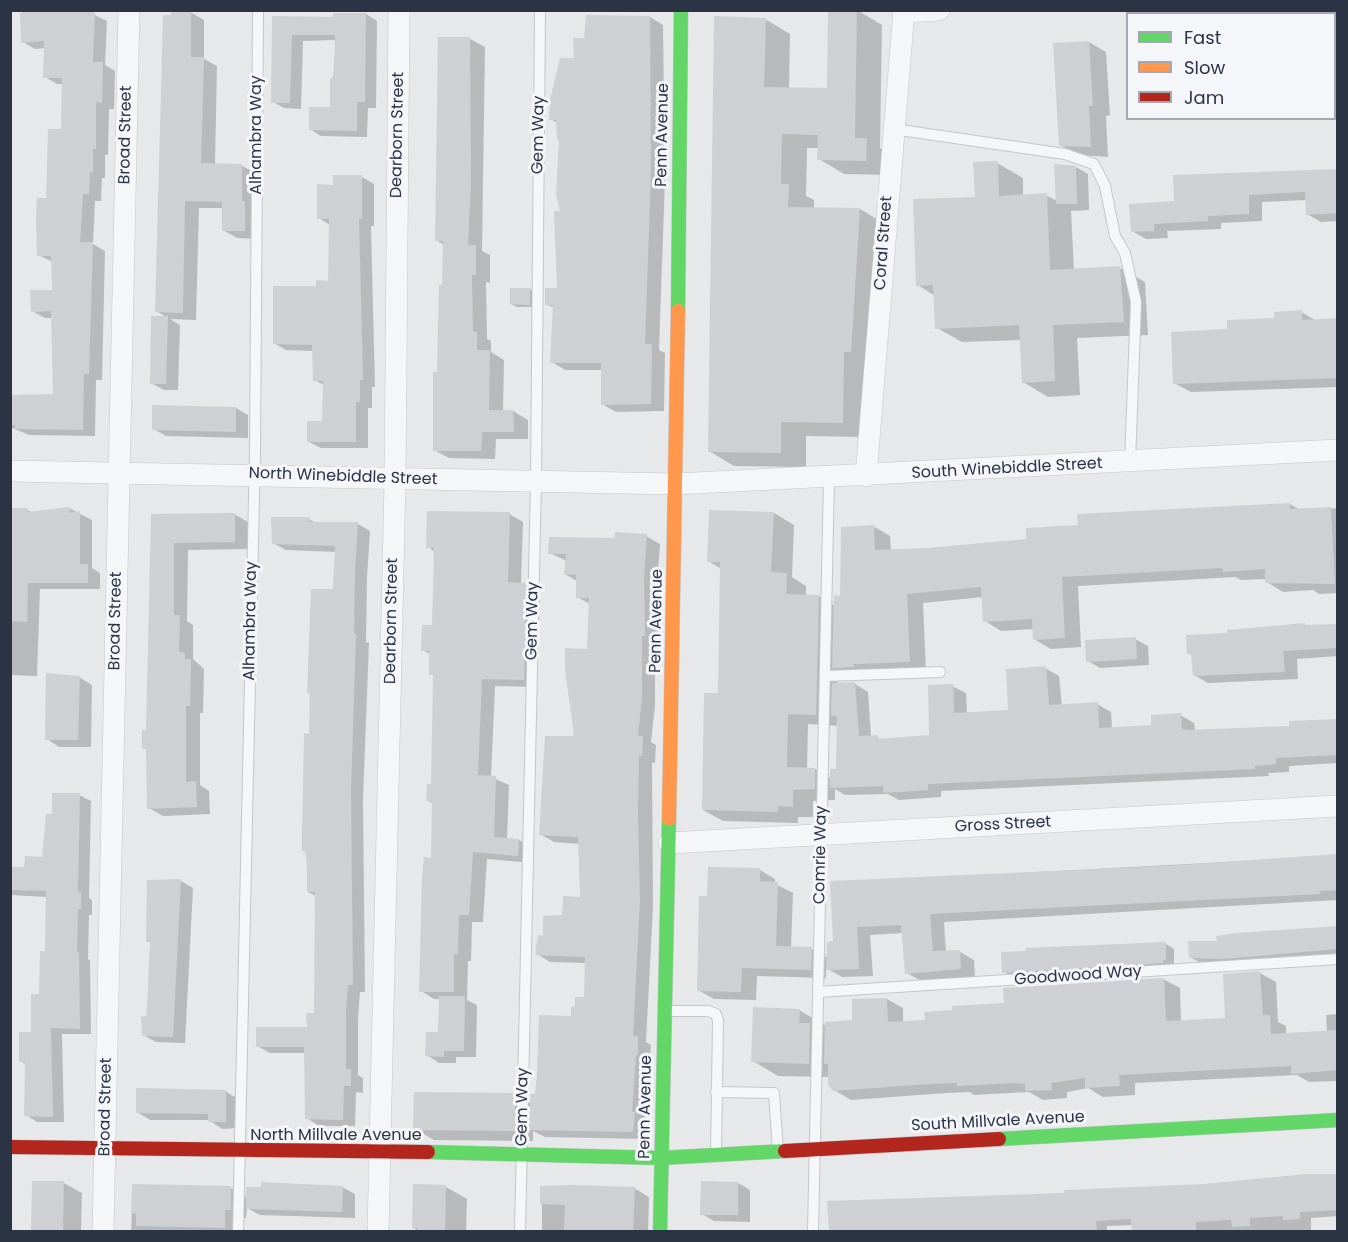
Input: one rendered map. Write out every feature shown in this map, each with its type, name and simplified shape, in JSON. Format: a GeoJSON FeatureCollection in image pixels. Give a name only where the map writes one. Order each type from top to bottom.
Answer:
{"type":"FeatureCollection","features":[{"type":"Feature","properties":{"kind":"street","name":"Broad Street"},"geometry":{"type":"LineString","coordinates":[[103,1232],[129,10]]}},
{"type":"Feature","properties":{"kind":"street","name":"Dearborn Street"},"geometry":{"type":"LineString","coordinates":[[378,1232],[395,481],[399,10]]}},
{"type":"Feature","properties":{"kind":"street","name":"Penn Avenue"},"geometry":{"type":"LineString","coordinates":[[660,1232],[676,484],[681,10]]}},
{"type":"Feature","properties":{"kind":"street"},"geometry":{"type":"LineString","coordinates":[[904,11],[939,10]]}},
{"type":"Feature","properties":{"kind":"street","name":"Coral Street"},"geometry":{"type":"LineString","coordinates":[[866,476],[904,11]]}},
{"type":"Feature","properties":{"kind":"street","name":"South Winebiddle Street"},"geometry":{"type":"LineString","coordinates":[[676,484],[829,478],[1338,450]]}},
{"type":"Feature","properties":{"kind":"street","name":"North Winebiddle Street"},"geometry":{"type":"LineString","coordinates":[[10,471],[254,474],[395,481],[536,480],[676,484]]}},
{"type":"Feature","properties":{"kind":"street","name":"Gross Street"},"geometry":{"type":"LineString","coordinates":[[669,843],[1338,806]]}},
{"type":"Feature","properties":{"kind":"street","name":"South Millvale Avenue"},"geometry":{"type":"LineString","coordinates":[[661,1158],[1338,1120]]}},
{"type":"Feature","properties":{"kind":"street","name":"North Millvale Avenue"},"geometry":{"type":"LineString","coordinates":[[10,1147],[522,1153],[661,1158]]}},
{"type":"Feature","properties":{"kind":"lane","name":"Alhambra Way"},"geometry":{"type":"LineString","coordinates":[[238,1232],[254,474],[258,10]]}},
{"type":"Feature","properties":{"kind":"lane","name":"Gem Way"},"geometry":{"type":"LineString","coordinates":[[520,1232],[536,480],[540,10]]}},
{"type":"Feature","properties":{"kind":"lane"},"geometry":{"type":"LineString","coordinates":[[893,129],[1065,154],[1094,164],[1105,186],[1115,236],[1125,253],[1136,302],[1130,462]]}},
{"type":"Feature","properties":{"kind":"lane","name":"Comrie Way"},"geometry":{"type":"LineString","coordinates":[[813,1232],[829,478]]}},
{"type":"Feature","properties":{"kind":"lane"},"geometry":{"type":"LineString","coordinates":[[825,676],[940,672]]}},
{"type":"Feature","properties":{"kind":"lane","name":"Goodwood Way"},"geometry":{"type":"LineString","coordinates":[[818,992],[1338,959]]}},
{"type":"Feature","properties":{"kind":"lane"},"geometry":{"type":"LineString","coordinates":[[664,1011],[708,1011],[716,1014],[718,1022],[716,1154]]}},
{"type":"Feature","properties":{"kind":"lane"},"geometry":{"type":"LineString","coordinates":[[716,1092],[774,1093],[778,1151]]}},
{"type":"Feature","properties":{"kind":"building"},"geometry":{"type":"Polygon","coordinates":[[[31,10],[95,12],[93,62],[103,62],[102,103],[96,102],[96,149],[93,149],[93,172],[90,172],[89,194],[83,194],[80,242],[93,242],[89,374],[84,374],[83,430],[15,429],[15,425],[10,425],[10,395],[53,394],[51,311],[31,312],[30,290],[52,290],[51,256],[37,256],[36,217],[37,198],[46,198],[48,129],[61,129],[62,78],[43,78],[44,41],[21,43],[20,13],[31,10]]]}},
{"type":"Feature","properties":{"kind":"building"},"geometry":{"type":"Polygon","coordinates":[[[828,10],[857,10],[855,138],[867,138],[866,161],[817,160],[818,135],[782,134],[781,184],[789,184],[788,207],[860,208],[851,352],[844,352],[843,423],[781,422],[781,453],[708,452],[714,16],[766,18],[764,87],[827,88],[828,10]]]}},
{"type":"Feature","properties":{"kind":"building"},"geometry":{"type":"Polygon","coordinates":[[[171,11],[191,11],[191,57],[204,57],[201,163],[242,164],[242,201],[245,201],[245,231],[222,231],[222,202],[185,201],[183,313],[155,312],[163,15],[171,15],[171,11]]]}},
{"type":"Feature","properties":{"kind":"building"},"geometry":{"type":"Polygon","coordinates":[[[333,13],[366,13],[365,102],[357,102],[357,131],[309,130],[309,107],[330,107],[330,78],[334,78],[335,35],[292,35],[290,103],[271,103],[272,16],[333,17],[333,13]]]}},
{"type":"Feature","properties":{"kind":"building"},"geometry":{"type":"Polygon","coordinates":[[[586,15],[650,16],[651,171],[645,344],[652,344],[651,404],[601,405],[601,363],[550,363],[553,305],[545,305],[545,288],[557,288],[554,211],[560,211],[556,195],[559,140],[557,140],[556,120],[549,120],[550,100],[560,58],[574,58],[573,38],[584,38],[586,15]]]}},
{"type":"Feature","properties":{"kind":"building"},"geometry":{"type":"Polygon","coordinates":[[[438,37],[470,37],[471,183],[468,245],[476,245],[476,275],[472,275],[473,331],[477,332],[477,350],[490,350],[489,410],[513,410],[514,432],[482,432],[481,451],[433,451],[433,372],[437,372],[439,285],[442,284],[443,241],[435,241],[438,37]]]}},
{"type":"Feature","properties":{"kind":"building"},"geometry":{"type":"Polygon","coordinates":[[[1089,41],[1093,106],[1089,106],[1091,147],[1059,146],[1053,43],[1089,41]]]}},
{"type":"Feature","properties":{"kind":"building"},"geometry":{"type":"Polygon","coordinates":[[[998,161],[999,196],[1047,193],[1050,270],[1120,266],[1124,322],[1053,325],[1055,381],[1022,383],[1019,325],[935,329],[933,285],[916,286],[913,199],[975,197],[973,162],[998,161]]]}},
{"type":"Feature","properties":{"kind":"building"},"geometry":{"type":"Polygon","coordinates":[[[1054,164],[1076,166],[1077,204],[1056,204],[1054,164]]]}},
{"type":"Feature","properties":{"kind":"building"},"geometry":{"type":"Polygon","coordinates":[[[1338,169],[1338,213],[1306,215],[1305,192],[1249,195],[1249,214],[1208,216],[1208,221],[1154,224],[1154,231],[1131,232],[1129,204],[1174,201],[1173,175],[1338,169]]]}},
{"type":"Feature","properties":{"kind":"building"},"geometry":{"type":"Polygon","coordinates":[[[333,175],[362,175],[362,219],[359,219],[363,380],[360,380],[360,402],[356,402],[356,442],[307,442],[307,421],[322,421],[323,381],[313,381],[312,345],[273,344],[273,286],[316,286],[316,280],[328,281],[329,219],[317,219],[317,184],[333,185],[333,175]]]}},
{"type":"Feature","properties":{"kind":"building"},"geometry":{"type":"Polygon","coordinates":[[[510,288],[530,288],[530,305],[510,304],[510,288]]]}},
{"type":"Feature","properties":{"kind":"building"},"geometry":{"type":"Polygon","coordinates":[[[1302,310],[1302,320],[1338,318],[1338,378],[1173,384],[1171,332],[1227,329],[1227,320],[1274,318],[1274,312],[1302,310]]]}},
{"type":"Feature","properties":{"kind":"building"},"geometry":{"type":"Polygon","coordinates":[[[151,316],[168,316],[166,384],[150,384],[151,316]]]}},
{"type":"Feature","properties":{"kind":"building"},"geometry":{"type":"Polygon","coordinates":[[[152,405],[236,407],[236,432],[152,430],[152,405]]]}},
{"type":"Feature","properties":{"kind":"building"},"geometry":{"type":"Polygon","coordinates":[[[1290,503],[1290,509],[1331,507],[1335,584],[1265,583],[1265,569],[1223,572],[1222,568],[1062,577],[1065,638],[1033,640],[1032,619],[983,622],[981,587],[907,594],[910,662],[854,664],[854,667],[832,668],[834,595],[840,596],[841,527],[874,525],[875,550],[928,548],[1026,539],[1026,528],[1078,525],[1077,514],[1290,503]]]}},
{"type":"Feature","properties":{"kind":"building"},"geometry":{"type":"Polygon","coordinates":[[[70,507],[70,513],[80,511],[80,564],[88,564],[88,583],[28,583],[27,622],[10,621],[10,508],[28,508],[27,512],[70,507]]]}},
{"type":"Feature","properties":{"kind":"building"},"geometry":{"type":"Polygon","coordinates":[[[709,510],[774,512],[771,572],[787,573],[786,594],[819,595],[816,715],[788,714],[787,767],[815,768],[815,789],[793,790],[793,807],[778,806],[778,812],[702,810],[704,693],[718,693],[720,562],[707,562],[709,510]]]}},
{"type":"Feature","properties":{"kind":"building"},"geometry":{"type":"Polygon","coordinates":[[[427,511],[510,512],[508,582],[526,583],[524,680],[482,679],[478,775],[496,776],[494,837],[519,839],[518,856],[473,852],[469,915],[459,915],[458,954],[454,954],[454,992],[419,992],[422,877],[424,857],[431,858],[432,801],[426,801],[427,784],[431,784],[433,675],[429,675],[429,651],[421,651],[422,625],[432,625],[434,548],[426,548],[427,511]]]}},
{"type":"Feature","properties":{"kind":"building"},"geometry":{"type":"Polygon","coordinates":[[[235,513],[235,542],[174,543],[174,615],[180,615],[179,652],[185,653],[185,659],[191,659],[190,706],[186,706],[186,782],[196,781],[197,807],[147,809],[146,749],[142,749],[142,730],[146,730],[151,514],[235,513]]]}},
{"type":"Feature","properties":{"kind":"building"},"geometry":{"type":"Polygon","coordinates":[[[271,517],[310,517],[310,522],[358,522],[351,792],[353,985],[348,985],[346,1011],[346,1069],[351,1069],[351,1086],[344,1086],[343,1120],[305,1119],[304,1047],[256,1047],[256,1027],[307,1027],[306,1013],[314,1013],[315,892],[307,892],[307,866],[305,851],[302,851],[304,733],[309,734],[310,693],[307,693],[311,589],[333,589],[335,546],[272,544],[271,517]]]}},
{"type":"Feature","properties":{"kind":"building"},"geometry":{"type":"Polygon","coordinates":[[[615,532],[647,534],[644,577],[645,636],[642,636],[642,697],[638,736],[643,736],[642,756],[639,756],[640,899],[633,1036],[638,1036],[638,1055],[636,1055],[632,1112],[635,1112],[633,1132],[530,1130],[530,1094],[535,1094],[539,1015],[571,1016],[571,1007],[575,1006],[575,997],[584,997],[585,957],[535,955],[538,935],[543,936],[543,916],[562,915],[563,896],[580,897],[578,837],[539,835],[545,736],[574,736],[565,669],[565,648],[587,649],[589,598],[576,598],[576,575],[564,574],[566,554],[548,554],[549,537],[614,538],[615,532]]]}},
{"type":"Feature","properties":{"kind":"building"},"geometry":{"type":"Polygon","coordinates":[[[1305,623],[1305,625],[1338,624],[1338,648],[1283,651],[1285,672],[1193,676],[1191,654],[1187,654],[1186,635],[1227,633],[1227,630],[1305,623]]]}},
{"type":"Feature","properties":{"kind":"building"},"geometry":{"type":"Polygon","coordinates":[[[1136,637],[1137,659],[1086,662],[1085,640],[1136,637]]]}},
{"type":"Feature","properties":{"kind":"building"},"geometry":{"type":"Polygon","coordinates":[[[1046,666],[1049,705],[1098,702],[1099,728],[1151,725],[1151,715],[1181,713],[1182,729],[1188,730],[1289,726],[1289,721],[1338,719],[1338,755],[1276,758],[1276,764],[1255,766],[1255,769],[928,784],[928,790],[883,793],[883,786],[830,788],[830,769],[836,769],[837,716],[831,716],[832,683],[855,682],[859,736],[878,735],[878,739],[929,735],[928,685],[953,684],[954,713],[1008,710],[1006,669],[1046,666]]]}},
{"type":"Feature","properties":{"kind":"building"},"geometry":{"type":"Polygon","coordinates":[[[46,673],[80,676],[78,740],[45,740],[46,673]]]}},
{"type":"Feature","properties":{"kind":"building"},"geometry":{"type":"Polygon","coordinates":[[[52,793],[80,793],[78,892],[81,892],[81,909],[78,909],[77,952],[79,952],[80,1029],[51,1028],[53,1117],[24,1116],[25,1062],[19,1062],[19,1032],[31,1032],[31,994],[39,994],[40,951],[45,951],[46,891],[10,890],[10,867],[24,867],[25,856],[42,857],[46,814],[52,814],[52,793]]]}},
{"type":"Feature","properties":{"kind":"building"},"geometry":{"type":"Polygon","coordinates":[[[1338,854],[1338,890],[1320,891],[1320,894],[930,914],[933,951],[960,950],[961,969],[905,974],[901,925],[857,927],[859,969],[826,970],[827,942],[833,941],[830,881],[1165,866],[1338,854]]]}},
{"type":"Feature","properties":{"kind":"building"},"geometry":{"type":"Polygon","coordinates":[[[708,867],[760,868],[760,881],[778,882],[776,946],[812,947],[811,970],[742,968],[741,992],[697,991],[699,896],[707,896],[708,867]]]}},
{"type":"Feature","properties":{"kind":"building"},"geometry":{"type":"Polygon","coordinates":[[[181,879],[173,1037],[142,1036],[141,1017],[146,1016],[150,942],[146,942],[147,880],[181,879]]]}},
{"type":"Feature","properties":{"kind":"building"},"geometry":{"type":"Polygon","coordinates":[[[1338,926],[1338,949],[1223,959],[1189,958],[1188,941],[1217,941],[1216,936],[1236,933],[1338,926]]]}},
{"type":"Feature","properties":{"kind":"building"},"geometry":{"type":"Polygon","coordinates":[[[1166,942],[1166,960],[1163,960],[1163,963],[1002,973],[1001,952],[1026,951],[1026,948],[1166,942]]]}},
{"type":"Feature","properties":{"kind":"building"},"geometry":{"type":"Polygon","coordinates":[[[1260,971],[1263,1015],[1270,1015],[1271,1034],[1338,1030],[1338,1070],[1291,1074],[1291,1066],[1119,1075],[1120,1086],[1085,1088],[1085,1078],[1051,1083],[1052,1090],[1025,1091],[1025,1084],[1015,1083],[957,1086],[957,1083],[929,1084],[833,1091],[828,1085],[828,1064],[824,1064],[825,1022],[852,1020],[852,999],[887,998],[888,1022],[925,1020],[924,1012],[952,1010],[952,1006],[1004,1003],[1003,988],[1164,978],[1166,1021],[1225,1018],[1223,974],[1260,971]]]}},
{"type":"Feature","properties":{"kind":"building"},"geometry":{"type":"Polygon","coordinates":[[[439,996],[465,996],[464,1051],[444,1051],[444,1057],[425,1056],[426,1032],[438,1032],[439,996]]]}},
{"type":"Feature","properties":{"kind":"building"},"geometry":{"type":"Polygon","coordinates":[[[753,1007],[800,1009],[799,1023],[810,1023],[809,1064],[751,1062],[753,1007]]]}},
{"type":"Feature","properties":{"kind":"building"},"geometry":{"type":"Polygon","coordinates":[[[136,1088],[226,1090],[226,1122],[208,1122],[208,1114],[136,1113],[136,1088]]]}},
{"type":"Feature","properties":{"kind":"building"},"geometry":{"type":"Polygon","coordinates":[[[414,1092],[515,1093],[515,1131],[413,1130],[414,1092]]]}},
{"type":"Feature","properties":{"kind":"building"},"geometry":{"type":"Polygon","coordinates":[[[1306,1174],[1338,1174],[1338,1210],[1300,1212],[1300,1219],[1283,1220],[1283,1216],[1250,1218],[1250,1226],[1232,1227],[1231,1220],[1196,1222],[1196,1232],[1132,1232],[1131,1219],[1096,1221],[1097,1232],[829,1232],[827,1201],[1064,1193],[1064,1190],[1204,1184],[1306,1174]]]}},
{"type":"Feature","properties":{"kind":"building"},"geometry":{"type":"Polygon","coordinates":[[[32,1181],[64,1181],[63,1232],[31,1232],[32,1181]]]}},
{"type":"Feature","properties":{"kind":"building"},"geometry":{"type":"Polygon","coordinates":[[[701,1181],[738,1182],[738,1215],[700,1215],[701,1181]]]}},
{"type":"Feature","properties":{"kind":"building"},"geometry":{"type":"Polygon","coordinates":[[[261,1182],[343,1186],[342,1212],[246,1209],[246,1187],[261,1187],[261,1182]]]}},
{"type":"Feature","properties":{"kind":"building"},"geometry":{"type":"Polygon","coordinates":[[[132,1184],[231,1186],[231,1210],[225,1210],[225,1228],[136,1226],[136,1214],[131,1213],[132,1184]]]}},
{"type":"Feature","properties":{"kind":"building"},"geometry":{"type":"Polygon","coordinates":[[[413,1184],[446,1185],[445,1232],[418,1232],[418,1228],[412,1228],[413,1184]]]}},
{"type":"Feature","properties":{"kind":"building"},"geometry":{"type":"Polygon","coordinates":[[[540,1186],[635,1187],[633,1232],[564,1231],[565,1205],[540,1204],[540,1186]]]}},
{"type":"Feature","properties":{"kind":"traffic: fast"},"geometry":{"type":"LineString","coordinates":[[678,311],[681,10]]}},
{"type":"Feature","properties":{"kind":"traffic: fast"},"geometry":{"type":"LineString","coordinates":[[660,1232],[669,819]]}},
{"type":"Feature","properties":{"kind":"traffic: fast"},"geometry":{"type":"LineString","coordinates":[[999,1139],[1338,1120]]}},
{"type":"Feature","properties":{"kind":"traffic: fast"},"geometry":{"type":"LineString","coordinates":[[428,1152],[661,1158],[785,1151]]}},
{"type":"Feature","properties":{"kind":"traffic: slow"},"geometry":{"type":"LineString","coordinates":[[669,819],[678,311]]}},
{"type":"Feature","properties":{"kind":"traffic: jam"},"geometry":{"type":"LineString","coordinates":[[785,1151],[999,1139]]}},
{"type":"Feature","properties":{"kind":"traffic: jam"},"geometry":{"type":"LineString","coordinates":[[10,1147],[428,1152]]}}]}
